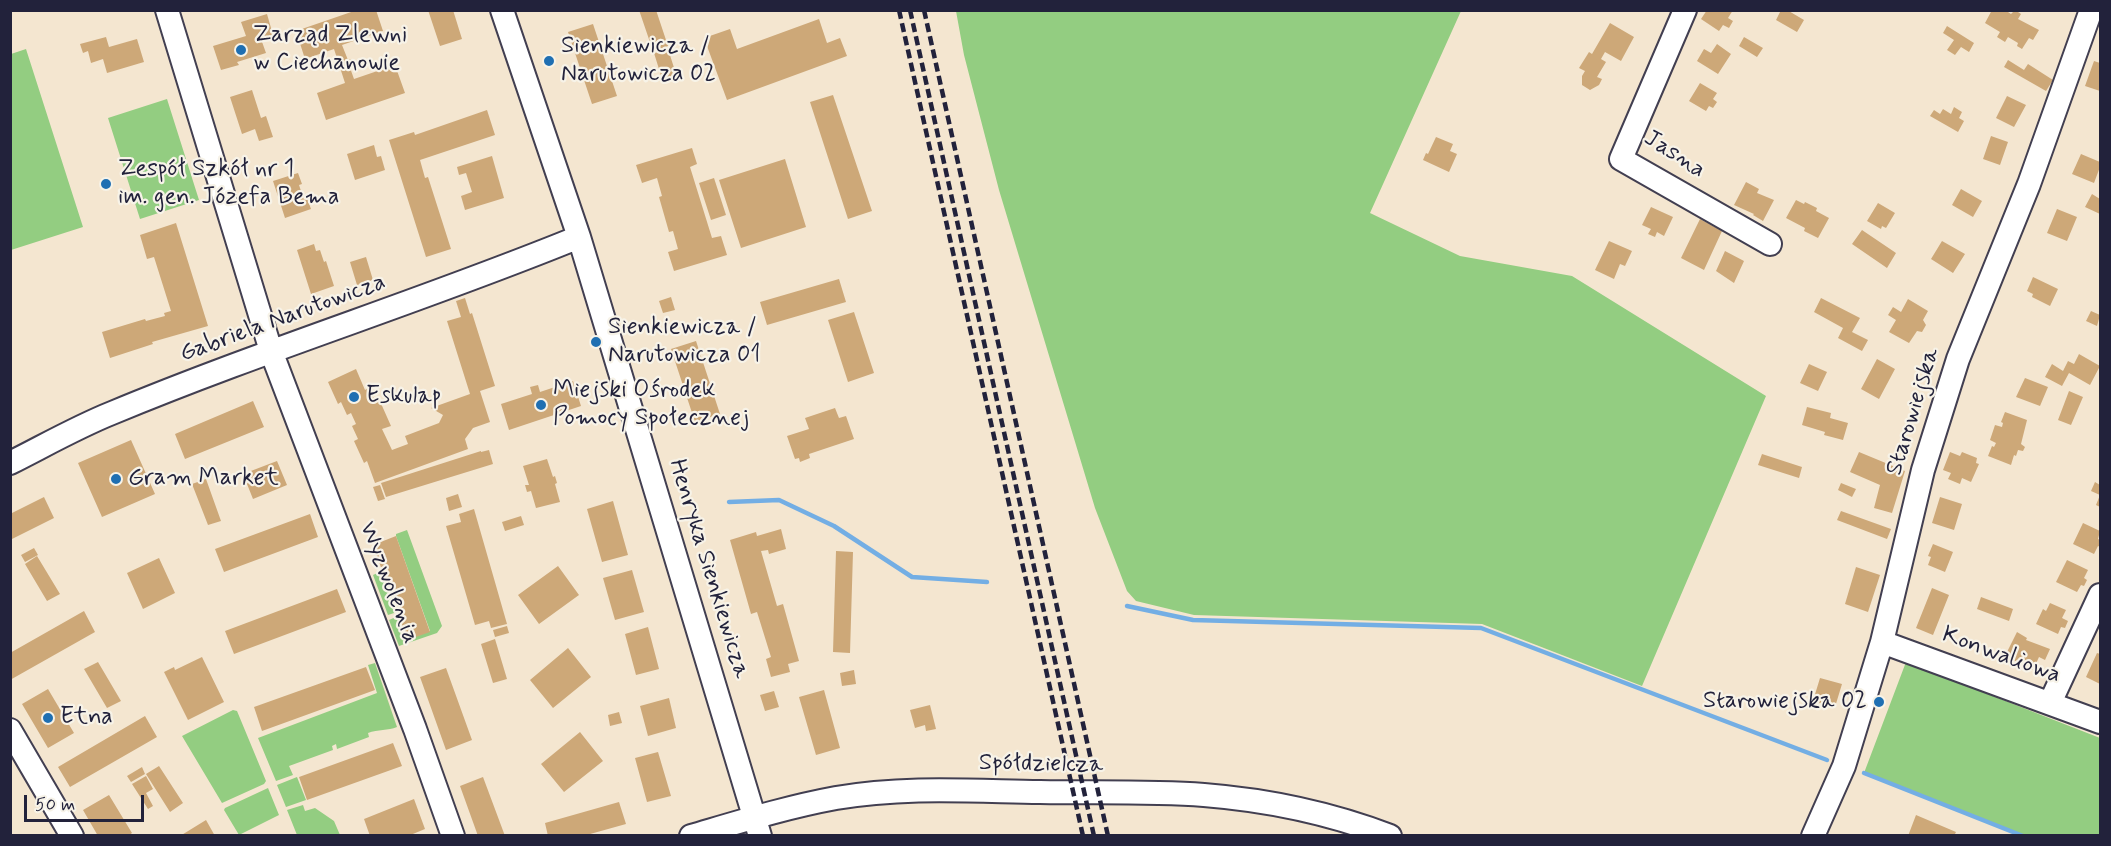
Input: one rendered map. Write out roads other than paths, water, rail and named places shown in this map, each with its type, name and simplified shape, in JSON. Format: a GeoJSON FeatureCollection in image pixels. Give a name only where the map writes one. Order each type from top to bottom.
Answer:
{"type":"FeatureCollection","features":[{"type":"Feature","properties":{"kind":"street","name":"Wyzwolenia"},"geometry":{"type":"LineString","coordinates":[[167,10],[271,351],[415,729],[453,836]]}},
{"type":"Feature","properties":{"kind":"street","name":"Henryka Sienkiewicza"},"geometry":{"type":"LineString","coordinates":[[502,10],[579,237],[758,827]]}},
{"type":"Feature","properties":{"kind":"street","name":"Jasna"},"geometry":{"type":"LineString","coordinates":[[1685,10],[1621,159],[1770,244]]}},
{"type":"Feature","properties":{"kind":"street","name":"Starowiejska"},"geometry":{"type":"LineString","coordinates":[[1813,836],[1845,766],[1882,642],[1923,470],[1958,359],[2029,184],[2091,10]]}},
{"type":"Feature","properties":{"kind":"street","name":"Gabriela Narutowicza"},"geometry":{"type":"LineString","coordinates":[[10,463],[110,413],[271,351],[473,279],[579,237]]}},
{"type":"Feature","properties":{"kind":"street"},"geometry":{"type":"LineString","coordinates":[[2050,703],[2100,595]]}},
{"type":"Feature","properties":{"kind":"street","name":"Konwaliowa"},"geometry":{"type":"LineString","coordinates":[[1882,642],[2100,722]]}},
{"type":"Feature","properties":{"kind":"street"},"geometry":{"type":"LineString","coordinates":[[10,730],[72,836]]}},
{"type":"Feature","properties":{"kind":"street","name":"Spółdzielcza"},"geometry":{"type":"LineString","coordinates":[[691,836],[758,827],[838,798],[909,790],[1202,795],[1299,808],[1359,824],[1390,836]]}},
{"type":"Feature","properties":{"kind":"waterway"},"geometry":{"type":"LineString","coordinates":[[729,502],[779,500],[834,526],[912,577],[987,582]]}},
{"type":"Feature","properties":{"kind":"waterway"},"geometry":{"type":"LineString","coordinates":[[1127,606],[1193,620],[1481,628],[1827,760]]}},
{"type":"Feature","properties":{"kind":"waterway"},"geometry":{"type":"LineString","coordinates":[[1864,773],[2023,836]]}},
{"type":"Feature","properties":{"kind":"railway"},"geometry":{"type":"LineString","coordinates":[[899,10],[1083,836]]}},
{"type":"Feature","properties":{"kind":"railway"},"geometry":{"type":"LineString","coordinates":[[910,10],[1094,836]]}},
{"type":"Feature","properties":{"kind":"railway"},"geometry":{"type":"LineString","coordinates":[[924,10],[1108,836]]}},
{"type":"Feature","properties":{"kind":"place","name":"Zarząd Zlewni w Ciechanowie"},"geometry":{"type":"Point","coordinates":[241,50]}},
{"type":"Feature","properties":{"kind":"place","name":"Sienkiewicza / Narutowicza 02"},"geometry":{"type":"Point","coordinates":[549,61]}},
{"type":"Feature","properties":{"kind":"place","name":"Zespół Szkół nr 1 im. gen. Józefa Bema"},"geometry":{"type":"Point","coordinates":[106,184]}},
{"type":"Feature","properties":{"kind":"place","name":"Sienkiewicza / Narutowicza 01"},"geometry":{"type":"Point","coordinates":[596,342]}},
{"type":"Feature","properties":{"kind":"place","name":"Eskulap"},"geometry":{"type":"Point","coordinates":[354,397]}},
{"type":"Feature","properties":{"kind":"place","name":"Miejski Ośrodek Pomocy Społecznej"},"geometry":{"type":"Point","coordinates":[541,405]}},
{"type":"Feature","properties":{"kind":"place","name":"Gram Market"},"geometry":{"type":"Point","coordinates":[116,479]}},
{"type":"Feature","properties":{"kind":"place","name":"Starowiejska 02"},"geometry":{"type":"Point","coordinates":[1879,702]}},
{"type":"Feature","properties":{"kind":"place","name":"Etna"},"geometry":{"type":"Point","coordinates":[48,718]}}]}
